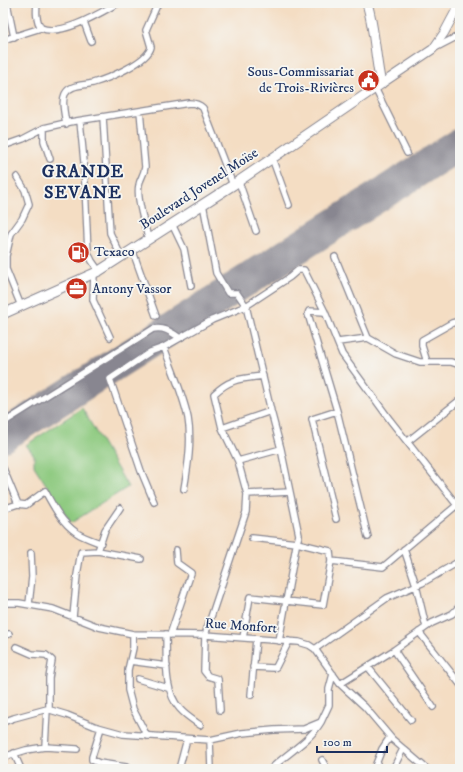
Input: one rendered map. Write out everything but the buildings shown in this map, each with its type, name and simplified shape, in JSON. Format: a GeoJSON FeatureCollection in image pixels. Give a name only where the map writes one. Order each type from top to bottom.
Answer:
{"type":"FeatureCollection","features":[{"type":"Feature","properties":{"kind":"main road"},"geometry":{"type":"LineString","coordinates":[[367,3],[376,43],[378,86]]}},
{"type":"Feature","properties":{"kind":"main road"},"geometry":{"type":"LineString","coordinates":[[378,86],[433,49],[454,16],[460,3]]}},
{"type":"Feature","properties":{"kind":"main road","name":"Boulevard Jovenel Moïse"},"geometry":{"type":"LineString","coordinates":[[3,314],[96,272],[236,183],[378,86]]}},
{"type":"Feature","properties":{"kind":"street"},"geometry":{"type":"LineString","coordinates":[[7,3],[14,37]]}},
{"type":"Feature","properties":{"kind":"street"},"geometry":{"type":"LineString","coordinates":[[37,3],[36,16],[41,28]]}},
{"type":"Feature","properties":{"kind":"street"},"geometry":{"type":"LineString","coordinates":[[3,40],[41,28],[52,31],[84,22],[118,3]]}},
{"type":"Feature","properties":{"kind":"street"},"geometry":{"type":"LineString","coordinates":[[66,124],[64,98],[66,92],[70,88],[101,80],[132,66],[148,55],[151,47],[146,33],[146,27],[158,3]]}},
{"type":"Feature","properties":{"kind":"street"},"geometry":{"type":"LineString","coordinates":[[84,22],[92,42]]}},
{"type":"Feature","properties":{"kind":"street"},"geometry":{"type":"LineString","coordinates":[[433,49],[460,35]]}},
{"type":"Feature","properties":{"kind":"street"},"geometry":{"type":"LineString","coordinates":[[378,86],[407,153]]}},
{"type":"Feature","properties":{"kind":"street"},"geometry":{"type":"LineString","coordinates":[[3,146],[23,139],[44,128],[189,103],[200,105],[205,112],[256,231]]}},
{"type":"Feature","properties":{"kind":"street"},"geometry":{"type":"LineString","coordinates":[[140,111],[145,167],[144,174],[139,182],[138,188],[148,238]]}},
{"type":"Feature","properties":{"kind":"street"},"geometry":{"type":"LineString","coordinates":[[103,117],[110,233],[121,256]]}},
{"type":"Feature","properties":{"kind":"street"},"geometry":{"type":"LineString","coordinates":[[80,121],[85,170],[88,253],[96,272],[93,300],[110,337]]}},
{"type":"Feature","properties":{"kind":"street"},"geometry":{"type":"LineString","coordinates":[[44,128],[44,141],[50,159]]}},
{"type":"Feature","properties":{"kind":"street"},"geometry":{"type":"LineString","coordinates":[[272,158],[289,205]]}},
{"type":"Feature","properties":{"kind":"street"},"geometry":{"type":"LineString","coordinates":[[17,177],[25,190],[29,204],[22,219],[11,234],[6,256],[6,270],[21,306]]}},
{"type":"Feature","properties":{"kind":"street"},"geometry":{"type":"LineString","coordinates":[[202,204],[216,273],[228,293],[237,293],[246,306],[281,449],[299,535],[279,641]]}},
{"type":"Feature","properties":{"kind":"street"},"geometry":{"type":"LineString","coordinates":[[172,224],[184,249],[191,286]]}},
{"type":"Feature","properties":{"kind":"street"},"geometry":{"type":"LineString","coordinates":[[132,249],[156,316]]}},
{"type":"Feature","properties":{"kind":"street"},"geometry":{"type":"LineString","coordinates":[[335,257],[368,338]]}},
{"type":"Feature","properties":{"kind":"street"},"geometry":{"type":"LineString","coordinates":[[154,502],[141,471],[110,379],[150,352],[164,347],[212,320],[246,306],[301,269],[304,270],[325,312],[342,354],[458,507],[383,567],[332,561]]}},
{"type":"Feature","properties":{"kind":"street"},"geometry":{"type":"LineString","coordinates":[[325,312],[309,311],[308,314],[337,411],[368,537]]}},
{"type":"Feature","properties":{"kind":"street"},"geometry":{"type":"LineString","coordinates":[[427,362],[422,346],[422,340],[452,323],[460,321]]}},
{"type":"Feature","properties":{"kind":"street"},"geometry":{"type":"LineString","coordinates":[[3,411],[5,422],[153,329],[163,328],[169,330],[180,338]]}},
{"type":"Feature","properties":{"kind":"street"},"geometry":{"type":"LineString","coordinates":[[338,342],[368,338],[396,354],[420,362],[451,362],[460,365]]}},
{"type":"Feature","properties":{"kind":"street"},"geometry":{"type":"LineString","coordinates":[[164,347],[188,419],[190,454],[184,489]]}},
{"type":"Feature","properties":{"kind":"street"},"geometry":{"type":"LineString","coordinates":[[220,710],[218,679],[208,676],[204,671],[205,635],[246,512],[247,494],[238,461],[222,428],[214,394],[222,386],[232,380],[263,376]]}},
{"type":"Feature","properties":{"kind":"street"},"geometry":{"type":"LineString","coordinates":[[408,442],[460,400]]}},
{"type":"Feature","properties":{"kind":"street"},"geometry":{"type":"LineString","coordinates":[[222,428],[271,411]]}},
{"type":"Feature","properties":{"kind":"street"},"geometry":{"type":"LineString","coordinates":[[336,518],[312,419],[337,411]]}},
{"type":"Feature","properties":{"kind":"street"},"geometry":{"type":"LineString","coordinates":[[238,461],[281,449]]}},
{"type":"Feature","properties":{"kind":"street"},"geometry":{"type":"LineString","coordinates":[[3,468],[18,504]]}},
{"type":"Feature","properties":{"kind":"street"},"geometry":{"type":"LineString","coordinates":[[3,509],[18,504],[26,504],[45,491],[70,528],[78,534],[100,543]]}},
{"type":"Feature","properties":{"kind":"street"},"geometry":{"type":"LineString","coordinates":[[247,494],[290,492]]}},
{"type":"Feature","properties":{"kind":"street"},"geometry":{"type":"LineString","coordinates":[[98,551],[105,530],[120,508]]}},
{"type":"Feature","properties":{"kind":"street"},"geometry":{"type":"LineString","coordinates":[[243,638],[250,597],[323,605],[332,561],[330,552],[297,543],[252,538]]}},
{"type":"Feature","properties":{"kind":"street"},"geometry":{"type":"LineString","coordinates":[[404,549],[416,585],[426,627]]}},
{"type":"Feature","properties":{"kind":"street"},"geometry":{"type":"LineString","coordinates":[[176,550],[177,563],[191,573],[168,635],[168,688],[175,704],[181,711],[200,724]]}},
{"type":"Feature","properties":{"kind":"street"},"geometry":{"type":"LineString","coordinates":[[73,616],[81,552],[98,551],[141,559]]}},
{"type":"Feature","properties":{"kind":"street"},"geometry":{"type":"LineString","coordinates":[[29,604],[32,577],[31,553]]}},
{"type":"Feature","properties":{"kind":"street"},"geometry":{"type":"LineString","coordinates":[[427,769],[390,737],[365,707],[340,684],[315,649],[387,598],[416,585],[460,561]]}},
{"type":"Feature","properties":{"kind":"street","name":"Rue Monfort"},"geometry":{"type":"LineString","coordinates":[[3,603],[29,604],[53,609],[99,627],[133,634],[205,635],[289,641],[309,645],[315,649]]}},
{"type":"Feature","properties":{"kind":"street"},"geometry":{"type":"LineString","coordinates":[[340,684],[394,650],[432,623],[452,614],[460,606]]}},
{"type":"Feature","properties":{"kind":"street"},"geometry":{"type":"LineString","coordinates":[[419,632],[460,684]]}},
{"type":"Feature","properties":{"kind":"street"},"geometry":{"type":"LineString","coordinates":[[133,634],[128,670],[128,690],[133,709],[147,736]]}},
{"type":"Feature","properties":{"kind":"street"},"geometry":{"type":"LineString","coordinates":[[251,695],[256,639]]}},
{"type":"Feature","properties":{"kind":"street"},"geometry":{"type":"LineString","coordinates":[[253,667],[276,667],[289,641]]}},
{"type":"Feature","properties":{"kind":"street"},"geometry":{"type":"LineString","coordinates":[[16,647],[32,654],[46,655],[52,660],[49,678],[45,747]]}},
{"type":"Feature","properties":{"kind":"street"},"geometry":{"type":"LineString","coordinates":[[394,650],[433,707]]}},
{"type":"Feature","properties":{"kind":"street"},"geometry":{"type":"LineString","coordinates":[[130,661],[167,666]]}},
{"type":"Feature","properties":{"kind":"street"},"geometry":{"type":"LineString","coordinates":[[368,667],[411,720]]}},
{"type":"Feature","properties":{"kind":"street"},"geometry":{"type":"LineString","coordinates":[[271,769],[316,730],[329,705],[329,689],[333,674]]}},
{"type":"Feature","properties":{"kind":"street"},"geometry":{"type":"LineString","coordinates":[[138,679],[168,688]]}},
{"type":"Feature","properties":{"kind":"street"},"geometry":{"type":"LineString","coordinates":[[3,722],[48,709],[101,728],[123,734],[210,740],[255,732],[274,730],[304,730],[321,722]]}},
{"type":"Feature","properties":{"kind":"street"},"geometry":{"type":"LineString","coordinates":[[101,728],[92,760],[99,763],[126,768]]}},
{"type":"Feature","properties":{"kind":"street"},"geometry":{"type":"LineString","coordinates":[[374,769],[382,749],[390,737]]}},
{"type":"Feature","properties":{"kind":"street"},"geometry":{"type":"LineString","coordinates":[[179,769],[187,739]]}},
{"type":"Feature","properties":{"kind":"street"},"geometry":{"type":"LineString","coordinates":[[210,740],[211,769]]}},
{"type":"Feature","properties":{"kind":"street"},"geometry":{"type":"LineString","coordinates":[[3,750],[4,756],[45,747],[77,749]]}},
{"type":"Feature","properties":{"kind":"street"},"geometry":{"type":"LineString","coordinates":[[394,769],[403,748]]}},
{"type":"Feature","properties":{"kind":"street"},"geometry":{"type":"LineString","coordinates":[[14,753],[21,769]]}},
{"type":"Feature","properties":{"kind":"street"},"geometry":{"type":"LineString","coordinates":[[322,760],[327,769]]}},
{"type":"Feature","properties":{"kind":"green space"},"geometry":{"type":"Polygon","coordinates":[[[82,408],[128,487],[71,523],[34,466],[34,455],[26,445],[82,408]]]}},
{"type":"Feature","properties":{"kind":"runway"},"geometry":{"type":"LineString","coordinates":[[3,436],[460,144]]}},
{"type":"Feature","properties":{"kind":"place","name":"Sous-Commissariat de Trois-Rivières"},"geometry":{"type":"Point","coordinates":[369,80]}},
{"type":"Feature","properties":{"kind":"place","name":"Texaco"},"geometry":{"type":"Point","coordinates":[79,252]}},
{"type":"Feature","properties":{"kind":"place","name":"Antony Vassor"},"geometry":{"type":"Point","coordinates":[76,289]}},
{"type":"Feature","properties":{"kind":"district","name":"GRANDE SEVANE"},"geometry":{"type":"Point","coordinates":[83,182]}}]}
